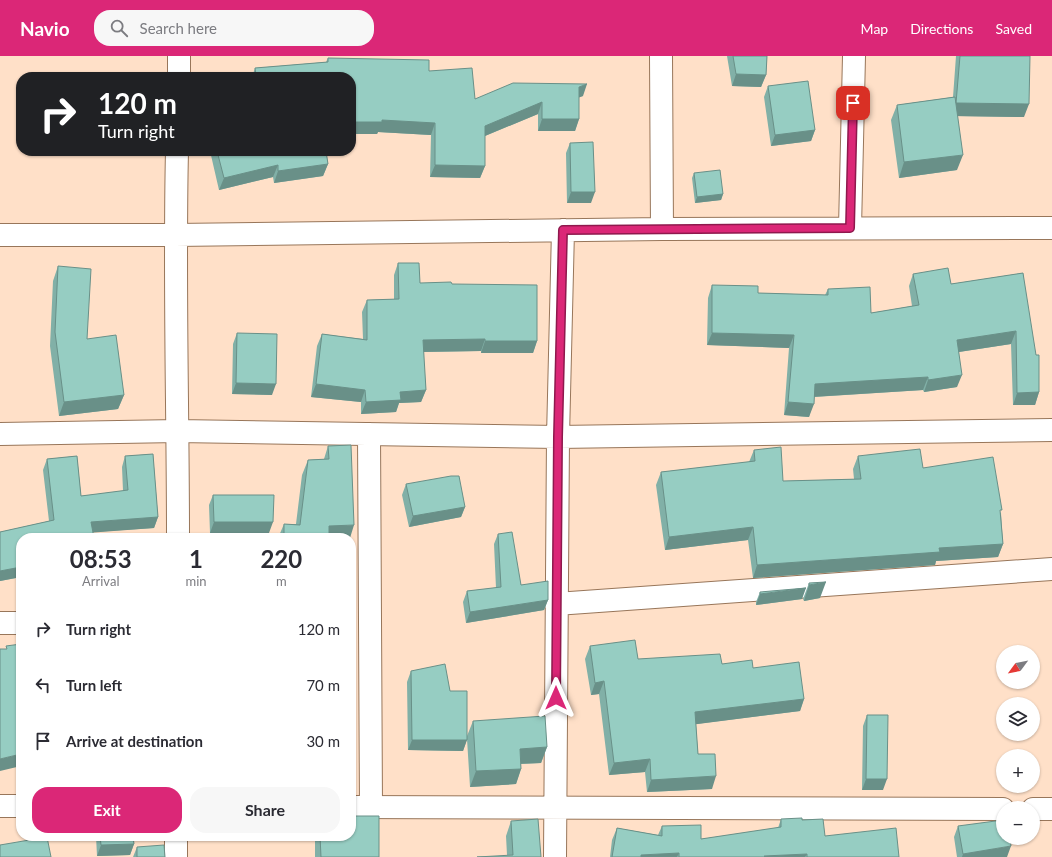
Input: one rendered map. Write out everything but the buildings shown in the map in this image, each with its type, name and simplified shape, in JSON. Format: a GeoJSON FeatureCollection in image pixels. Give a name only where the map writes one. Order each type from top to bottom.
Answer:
{"type":"FeatureCollection","features":[{"type":"Feature","properties":{"kind":"street"},"geometry":{"type":"LineString","coordinates":[[179,56],[179,72]]}},
{"type":"Feature","properties":{"kind":"street"},"geometry":{"type":"LineString","coordinates":[[661,56],[662,229]]}},
{"type":"Feature","properties":{"kind":"street"},"geometry":{"type":"LineString","coordinates":[[850,228],[854,56]]}},
{"type":"Feature","properties":{"kind":"street"},"geometry":{"type":"LineString","coordinates":[[177,156],[175,235],[178,533]]}},
{"type":"Feature","properties":{"kind":"street"},"geometry":{"type":"LineString","coordinates":[[0,235],[175,235],[662,229],[1052,228]]}},
{"type":"Feature","properties":{"kind":"street"},"geometry":{"type":"LineString","coordinates":[[554,857],[556,807],[558,437],[563,230]]}},
{"type":"Feature","properties":{"kind":"street"},"geometry":{"type":"LineString","coordinates":[[0,434],[178,431],[558,437],[1052,430]]}},
{"type":"Feature","properties":{"kind":"street"},"geometry":{"type":"LineString","coordinates":[[369,434],[361,807],[996,809]]}},
{"type":"Feature","properties":{"kind":"street"},"geometry":{"type":"LineString","coordinates":[[556,604],[1052,569]]}},
{"type":"Feature","properties":{"kind":"street"},"geometry":{"type":"LineString","coordinates":[[0,623],[16,623]]}},
{"type":"Feature","properties":{"kind":"street"},"geometry":{"type":"LineString","coordinates":[[0,806],[16,806]]}},
{"type":"Feature","properties":{"kind":"street"},"geometry":{"type":"LineString","coordinates":[[1040,809],[1052,809]]}},
{"type":"Feature","properties":{"kind":"street"},"geometry":{"type":"LineString","coordinates":[[176,841],[176,857]]}},
{"type":"Feature","properties":{"kind":"route"},"geometry":{"type":"LineString","coordinates":[[556,698],[558,437],[563,230],[850,228],[853,103]]}}]}
